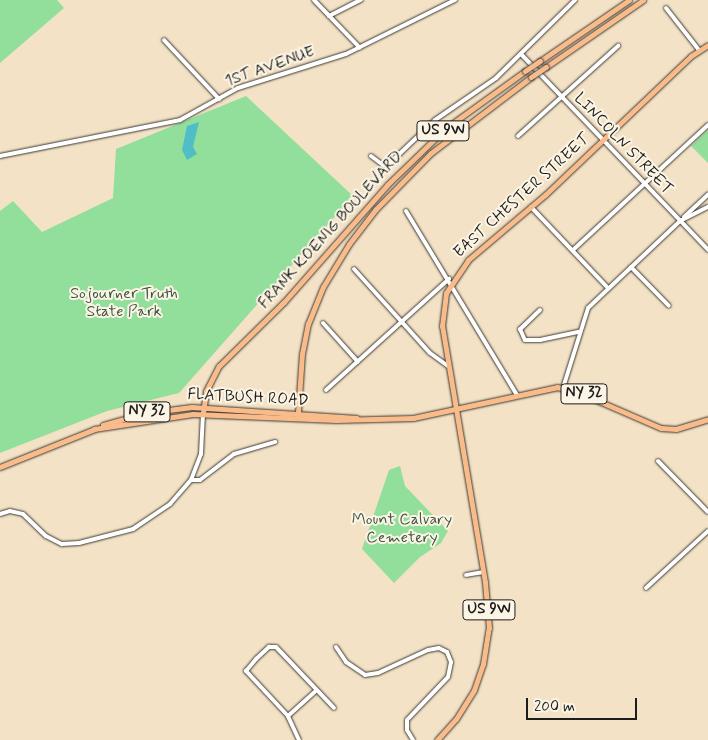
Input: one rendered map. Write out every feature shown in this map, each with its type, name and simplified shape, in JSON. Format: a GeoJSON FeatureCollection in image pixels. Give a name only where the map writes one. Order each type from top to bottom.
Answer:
{"type":"FeatureCollection","features":[{"type":"Feature","properties":{"kind":"main road","name":"FRANK KOENIG BOULEVARD"},"geometry":{"type":"LineString","coordinates":[[204,414],[203,406],[210,380],[219,366],[274,312],[396,175],[457,120],[629,0]]}},
{"type":"Feature","properties":{"kind":"main road","name":"FRANK KOENIG BOULEVARD"},"geometry":{"type":"LineString","coordinates":[[298,412],[302,354],[308,324],[323,286],[349,244],[376,209],[431,152],[531,76],[643,0]]}},
{"type":"Feature","properties":{"kind":"main road","name":"EAST CHESTER STREET"},"geometry":{"type":"LineString","coordinates":[[455,409],[441,315],[450,281],[468,260],[531,207],[699,50],[708,45]]}},
{"type":"Feature","properties":{"kind":"main road","name":"NY 32"},"geometry":{"type":"LineString","coordinates":[[455,409],[517,395],[563,388],[666,429],[708,419]]}},
{"type":"Feature","properties":{"kind":"main road","name":"FLATBUSH ROAD"},"geometry":{"type":"LineString","coordinates":[[0,467],[94,429],[145,413],[203,406],[375,419]]}},
{"type":"Feature","properties":{"kind":"main road","name":"FLATBUSH ROAD"},"geometry":{"type":"LineString","coordinates":[[94,429],[164,416],[204,414],[375,419],[421,416],[455,409]]}},
{"type":"Feature","properties":{"kind":"main road","name":"US 9W"},"geometry":{"type":"LineString","coordinates":[[437,740],[465,705],[483,664],[489,620],[483,572],[455,409]]}},
{"type":"Feature","properties":{"kind":"main road"},"geometry":{"type":"LineString","coordinates":[[292,418],[298,412]]}},
{"type":"Feature","properties":{"kind":"street"},"geometry":{"type":"LineString","coordinates":[[314,0],[360,48]]}},
{"type":"Feature","properties":{"kind":"street"},"geometry":{"type":"LineString","coordinates":[[329,16],[361,0]]}},
{"type":"Feature","properties":{"kind":"street","name":"1ST AVENUE"},"geometry":{"type":"LineString","coordinates":[[0,156],[180,120],[243,86],[318,65],[360,48],[454,0]]}},
{"type":"Feature","properties":{"kind":"street"},"geometry":{"type":"LineString","coordinates":[[371,156],[383,165],[392,162],[435,120],[496,78],[575,0]]}},
{"type":"Feature","properties":{"kind":"street"},"geometry":{"type":"LineString","coordinates":[[666,8],[699,50]]}},
{"type":"Feature","properties":{"kind":"street"},"geometry":{"type":"LineString","coordinates":[[164,40],[219,99]]}},
{"type":"Feature","properties":{"kind":"street"},"geometry":{"type":"LineString","coordinates":[[518,136],[618,46]]}},
{"type":"Feature","properties":{"kind":"street","name":"LINCOLN STREET"},"geometry":{"type":"LineString","coordinates":[[521,54],[708,250]]}},
{"type":"Feature","properties":{"kind":"street"},"geometry":{"type":"LineString","coordinates":[[573,250],[708,125]]}},
{"type":"Feature","properties":{"kind":"street"},"geometry":{"type":"LineString","coordinates":[[563,388],[588,308],[708,195]]}},
{"type":"Feature","properties":{"kind":"street"},"geometry":{"type":"LineString","coordinates":[[531,207],[608,288]]}},
{"type":"Feature","properties":{"kind":"street"},"geometry":{"type":"LineString","coordinates":[[680,220],[708,207]]}},
{"type":"Feature","properties":{"kind":"street"},"geometry":{"type":"LineString","coordinates":[[406,211],[450,281],[517,395]]}},
{"type":"Feature","properties":{"kind":"street"},"geometry":{"type":"LineString","coordinates":[[631,267],[669,306]]}},
{"type":"Feature","properties":{"kind":"street"},"geometry":{"type":"LineString","coordinates":[[354,269],[435,359],[448,366]]}},
{"type":"Feature","properties":{"kind":"street","name":"EAST CHESTER STREET"},"geometry":{"type":"LineString","coordinates":[[326,390],[400,322],[450,281]]}},
{"type":"Feature","properties":{"kind":"street"},"geometry":{"type":"LineString","coordinates":[[540,310],[520,329],[525,340],[540,340],[579,332]]}},
{"type":"Feature","properties":{"kind":"street"},"geometry":{"type":"LineString","coordinates":[[323,323],[358,362]]}},
{"type":"Feature","properties":{"kind":"street"},"geometry":{"type":"LineString","coordinates":[[0,514],[17,512],[57,542],[79,544],[121,533],[147,522],[170,504],[192,480],[201,454],[204,414]]}},
{"type":"Feature","properties":{"kind":"street"},"geometry":{"type":"LineString","coordinates":[[192,480],[200,480],[234,454],[275,442]]}},
{"type":"Feature","properties":{"kind":"street"},"geometry":{"type":"LineString","coordinates":[[658,461],[708,512]]}},
{"type":"Feature","properties":{"kind":"street"},"geometry":{"type":"LineString","coordinates":[[646,588],[708,531]]}},
{"type":"Feature","properties":{"kind":"street"},"geometry":{"type":"LineString","coordinates":[[466,575],[483,572]]}},
{"type":"Feature","properties":{"kind":"street"},"geometry":{"type":"LineString","coordinates":[[299,740],[288,716],[246,671],[269,647],[276,647],[334,708]]}},
{"type":"Feature","properties":{"kind":"street"},"geometry":{"type":"LineString","coordinates":[[336,647],[350,666],[365,675],[378,673],[428,650],[439,648],[447,652],[451,662],[448,677],[406,720],[407,730],[414,740]]}},
{"type":"Feature","properties":{"kind":"street"},"geometry":{"type":"LineString","coordinates":[[288,716],[316,691]]}},
{"type":"Feature","properties":{"kind":"green space"},"geometry":{"type":"Polygon","coordinates":[[[0,0],[57,0],[64,8],[0,63],[0,0]]]}},
{"type":"Feature","properties":{"kind":"green space","name":"Sojourner Truth State Park"},"geometry":{"type":"Polygon","coordinates":[[[246,96],[353,196],[179,393],[107,411],[0,453],[0,211],[13,201],[42,232],[113,198],[116,149],[246,96]]]}},
{"type":"Feature","properties":{"kind":"green space"},"geometry":{"type":"Polygon","coordinates":[[[708,130],[708,163],[691,146],[708,130]]]}},
{"type":"Feature","properties":{"kind":"green space","name":"Mount Calvary Cemetery"},"geometry":{"type":"Polygon","coordinates":[[[400,466],[405,486],[448,531],[441,543],[420,557],[394,583],[362,549],[389,470],[400,466]]]}},
{"type":"Feature","properties":{"kind":"water"},"geometry":{"type":"Polygon","coordinates":[[[199,122],[193,147],[197,154],[187,160],[182,150],[187,126],[199,122]]]}}]}
